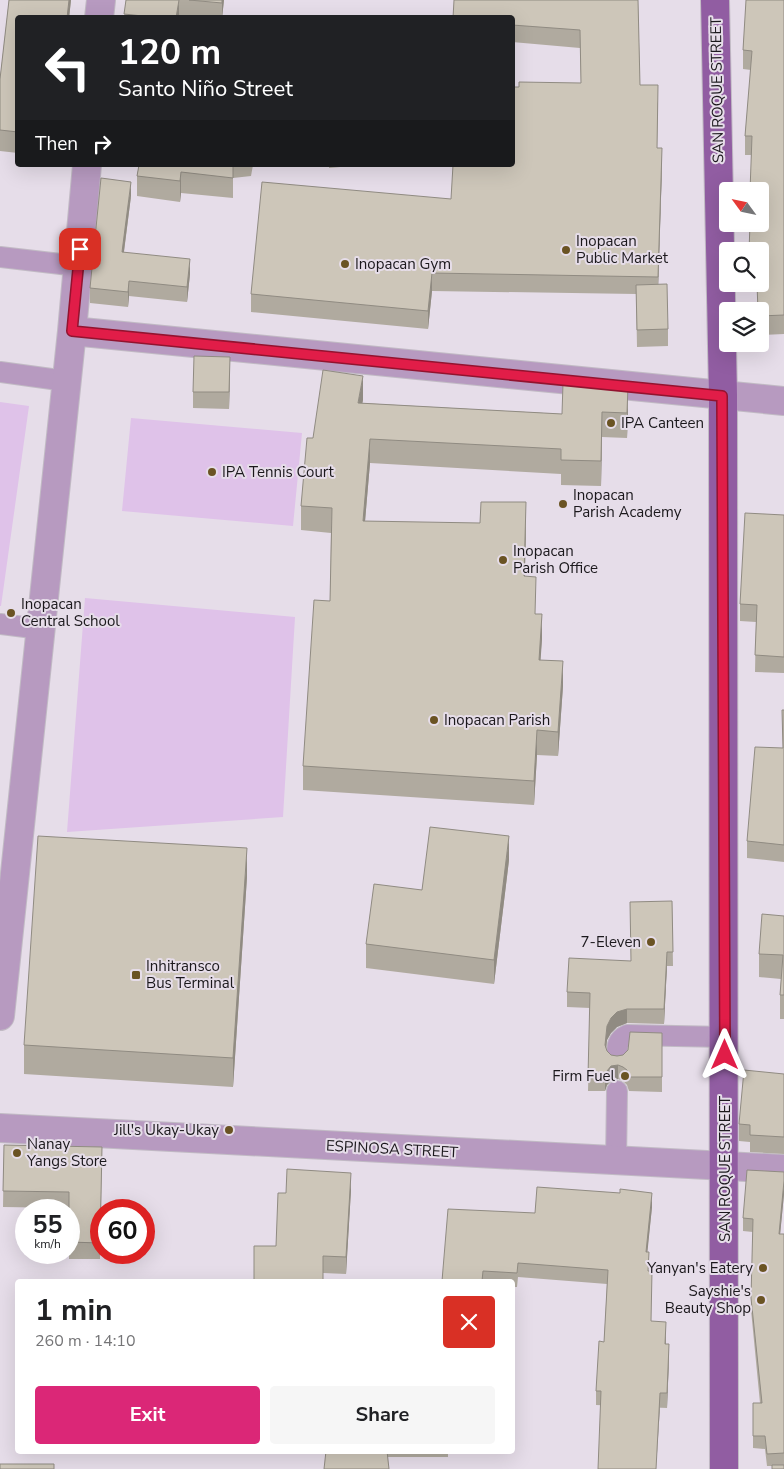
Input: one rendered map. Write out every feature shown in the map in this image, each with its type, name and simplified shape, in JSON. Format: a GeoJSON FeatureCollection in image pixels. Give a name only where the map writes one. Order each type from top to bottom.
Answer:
{"type":"FeatureCollection","features":[{"type":"Feature","properties":{"kind":"main road","name":"SAN ROQUE STREET"},"geometry":{"type":"LineString","coordinates":[[715,0],[722,396],[725,1037],[724,1469]]}},
{"type":"Feature","properties":{"kind":"street"},"geometry":{"type":"LineString","coordinates":[[99,15],[101,0]]}},
{"type":"Feature","properties":{"kind":"street"},"geometry":{"type":"LineString","coordinates":[[0,1016],[72,331],[87,167]]}},
{"type":"Feature","properties":{"kind":"street"},"geometry":{"type":"LineString","coordinates":[[72,331],[722,396],[784,400]]}},
{"type":"Feature","properties":{"kind":"street","name":"ESPINOSA STREET"},"geometry":{"type":"LineString","coordinates":[[0,1128],[784,1170]]}},
{"type":"Feature","properties":{"kind":"lane"},"geometry":{"type":"LineString","coordinates":[[0,257],[78,266]]}},
{"type":"Feature","properties":{"kind":"lane"},"geometry":{"type":"LineString","coordinates":[[0,372],[66,381]]}},
{"type":"Feature","properties":{"kind":"lane"},"geometry":{"type":"LineString","coordinates":[[0,624],[41,629]]}},
{"type":"Feature","properties":{"kind":"lane"},"geometry":{"type":"LineString","coordinates":[[617,1059],[617,1044],[621,1038],[627,1035],[725,1037]]}},
{"type":"Feature","properties":{"kind":"lane"},"geometry":{"type":"LineString","coordinates":[[616,1162],[617,1091]]}},
{"type":"Feature","properties":{"kind":"shaded area"},"geometry":{"type":"Polygon","coordinates":[[[0,402],[29,406],[1,606],[0,606],[0,402]]]}},
{"type":"Feature","properties":{"kind":"shaded area","name":"IPA Tennis Court"},"geometry":{"type":"Polygon","coordinates":[[[131,418],[302,433],[293,526],[122,511],[131,418]]]}},
{"type":"Feature","properties":{"kind":"shaded area"},"geometry":{"type":"Polygon","coordinates":[[[85,598],[295,617],[283,817],[67,832],[85,598]]]}},
{"type":"Feature","properties":{"kind":"building"},"geometry":{"type":"Polygon","coordinates":[[[9,0],[69,0],[67,15],[15,15],[15,132],[0,130],[0,79],[9,0]]]}},
{"type":"Feature","properties":{"kind":"building"},"geometry":{"type":"Polygon","coordinates":[[[126,0],[179,0],[176,15],[124,14],[126,0]]]}},
{"type":"Feature","properties":{"kind":"building"},"geometry":{"type":"Polygon","coordinates":[[[189,0],[222,0],[222,3],[189,0]]]}},
{"type":"Feature","properties":{"kind":"building"},"geometry":{"type":"Polygon","coordinates":[[[454,0],[638,0],[640,85],[658,85],[657,148],[662,148],[658,277],[432,273],[428,311],[251,294],[262,182],[451,199],[453,167],[515,167],[515,87],[519,87],[519,82],[581,83],[580,30],[515,25],[515,15],[453,15],[454,0]]]}},
{"type":"Feature","properties":{"kind":"building"},"geometry":{"type":"Polygon","coordinates":[[[746,0],[784,0],[784,315],[769,316],[769,302],[758,302],[757,292],[769,292],[769,242],[749,242],[750,232],[769,232],[769,182],[750,182],[752,136],[745,136],[752,51],[743,50],[746,0]]]}},
{"type":"Feature","properties":{"kind":"building"},"geometry":{"type":"Polygon","coordinates":[[[139,167],[233,167],[233,178],[181,172],[180,181],[137,176],[139,167]]]}},
{"type":"Feature","properties":{"kind":"building"},"geometry":{"type":"Polygon","coordinates":[[[101,178],[131,182],[122,252],[190,259],[187,287],[129,281],[128,292],[90,288],[101,178]]]}},
{"type":"Feature","properties":{"kind":"building"},"geometry":{"type":"Polygon","coordinates":[[[667,284],[668,329],[637,330],[636,285],[667,284]]]}},
{"type":"Feature","properties":{"kind":"building"},"geometry":{"type":"Polygon","coordinates":[[[194,356],[230,357],[229,392],[193,392],[194,356]]]}},
{"type":"Feature","properties":{"kind":"building"},"geometry":{"type":"Polygon","coordinates":[[[323,370],[363,376],[358,403],[562,414],[563,383],[628,385],[627,413],[602,412],[601,461],[561,460],[561,449],[370,439],[363,521],[480,523],[481,502],[526,502],[524,576],[536,577],[535,614],[542,614],[539,660],[563,661],[558,732],[537,730],[534,781],[303,766],[314,600],[330,601],[332,508],[301,506],[307,438],[313,438],[323,370]]]}},
{"type":"Feature","properties":{"kind":"building"},"geometry":{"type":"Polygon","coordinates":[[[745,513],[784,515],[784,657],[755,655],[757,605],[740,604],[745,513]]]}},
{"type":"Feature","properties":{"kind":"building"},"geometry":{"type":"Polygon","coordinates":[[[782,710],[784,710],[784,845],[747,841],[755,747],[783,748],[782,710]]]}},
{"type":"Feature","properties":{"kind":"building"},"geometry":{"type":"Polygon","coordinates":[[[430,827],[509,836],[494,960],[366,944],[374,884],[422,890],[430,827]]]}},
{"type":"Feature","properties":{"kind":"building","name":"Inhitransco Bus Terminal"},"geometry":{"type":"Polygon","coordinates":[[[38,836],[247,848],[233,1058],[24,1045],[38,836]]]}},
{"type":"Feature","properties":{"kind":"building"},"geometry":{"type":"Polygon","coordinates":[[[672,901],[673,952],[667,952],[664,1009],[627,1009],[617,1012],[607,1026],[605,1045],[611,1055],[623,1055],[628,1050],[630,1032],[662,1033],[662,1077],[629,1077],[627,1070],[618,1065],[611,1066],[605,1076],[588,1076],[590,993],[567,992],[569,958],[631,961],[630,902],[672,901]]]}},
{"type":"Feature","properties":{"kind":"building"},"geometry":{"type":"Polygon","coordinates":[[[762,914],[784,916],[784,995],[780,995],[783,955],[759,954],[762,914]]]}},
{"type":"Feature","properties":{"kind":"building"},"geometry":{"type":"Polygon","coordinates":[[[744,1070],[784,1074],[784,1137],[750,1135],[750,1125],[739,1124],[744,1070]]]}},
{"type":"Feature","properties":{"kind":"building"},"geometry":{"type":"Polygon","coordinates":[[[4,1145],[102,1147],[101,1199],[90,1199],[90,1243],[80,1242],[80,1199],[69,1199],[69,1192],[3,1191],[4,1145]]]}},
{"type":"Feature","properties":{"kind":"building"},"geometry":{"type":"Polygon","coordinates":[[[287,1169],[351,1173],[346,1257],[323,1256],[323,1279],[254,1279],[254,1246],[276,1246],[278,1193],[286,1193],[287,1169]]]}},
{"type":"Feature","properties":{"kind":"building"},"geometry":{"type":"Polygon","coordinates":[[[747,1170],[784,1172],[779,1234],[784,1234],[784,1453],[767,1454],[765,1436],[753,1436],[753,1403],[762,1403],[751,1298],[753,1219],[743,1218],[747,1170]]]}},
{"type":"Feature","properties":{"kind":"building"},"geometry":{"type":"Polygon","coordinates":[[[537,1187],[620,1193],[620,1189],[652,1193],[646,1252],[649,1252],[648,1271],[652,1271],[651,1321],[666,1322],[665,1344],[669,1344],[667,1393],[660,1393],[656,1469],[598,1469],[601,1391],[596,1391],[599,1341],[604,1342],[608,1270],[518,1263],[517,1273],[483,1271],[482,1279],[442,1279],[448,1209],[535,1213],[537,1187]]]}},
{"type":"Feature","properties":{"kind":"building"},"geometry":{"type":"Polygon","coordinates":[[[326,1454],[387,1454],[389,1469],[324,1469],[326,1454]]]}},
{"type":"Feature","properties":{"kind":"building"},"geometry":{"type":"Polygon","coordinates":[[[0,1464],[54,1464],[54,1469],[0,1469],[0,1464]]]}},
{"type":"Feature","properties":{"kind":"building"},"geometry":{"type":"Polygon","coordinates":[[[772,1465],[784,1465],[784,1469],[772,1469],[772,1465]]]}},
{"type":"Feature","properties":{"kind":"place","name":"Inopacan Public Market"},"geometry":{"type":"Point","coordinates":[566,250]}},
{"type":"Feature","properties":{"kind":"place","name":"Inopacan Gym"},"geometry":{"type":"Point","coordinates":[345,264]}},
{"type":"Feature","properties":{"kind":"place","name":"IPA Canteen"},"geometry":{"type":"Point","coordinates":[611,423]}},
{"type":"Feature","properties":{"kind":"place","name":"IPA Tennis Court"},"geometry":{"type":"Point","coordinates":[212,472]}},
{"type":"Feature","properties":{"kind":"place","name":"Inopacan Parish Academy"},"geometry":{"type":"Point","coordinates":[563,504]}},
{"type":"Feature","properties":{"kind":"place","name":"Inopacan Parish Office"},"geometry":{"type":"Point","coordinates":[503,560]}},
{"type":"Feature","properties":{"kind":"place","name":"Inopacan Central School"},"geometry":{"type":"Point","coordinates":[11,613]}},
{"type":"Feature","properties":{"kind":"place","name":"Inopacan Parish"},"geometry":{"type":"Point","coordinates":[434,720]}},
{"type":"Feature","properties":{"kind":"place","name":"7-Eleven"},"geometry":{"type":"Point","coordinates":[651,942]}},
{"type":"Feature","properties":{"kind":"place","name":"Inhitransco Bus Terminal"},"geometry":{"type":"Point","coordinates":[136,975]}},
{"type":"Feature","properties":{"kind":"place","name":"Firm Fuel"},"geometry":{"type":"Point","coordinates":[625,1076]}},
{"type":"Feature","properties":{"kind":"place","name":"Jill's Ukay-Ukay"},"geometry":{"type":"Point","coordinates":[229,1130]}},
{"type":"Feature","properties":{"kind":"place","name":"Nanay Yangs Store"},"geometry":{"type":"Point","coordinates":[17,1153]}},
{"type":"Feature","properties":{"kind":"place","name":"Yanyan's Eatery"},"geometry":{"type":"Point","coordinates":[763,1268]}},
{"type":"Feature","properties":{"kind":"place","name":"Sayshie's Beauty Shop"},"geometry":{"type":"Point","coordinates":[761,1300]}},
{"type":"Feature","properties":{"kind":"route"},"geometry":{"type":"LineString","coordinates":[[80,249],[72,331],[722,396],[725,1055]]}}]}
